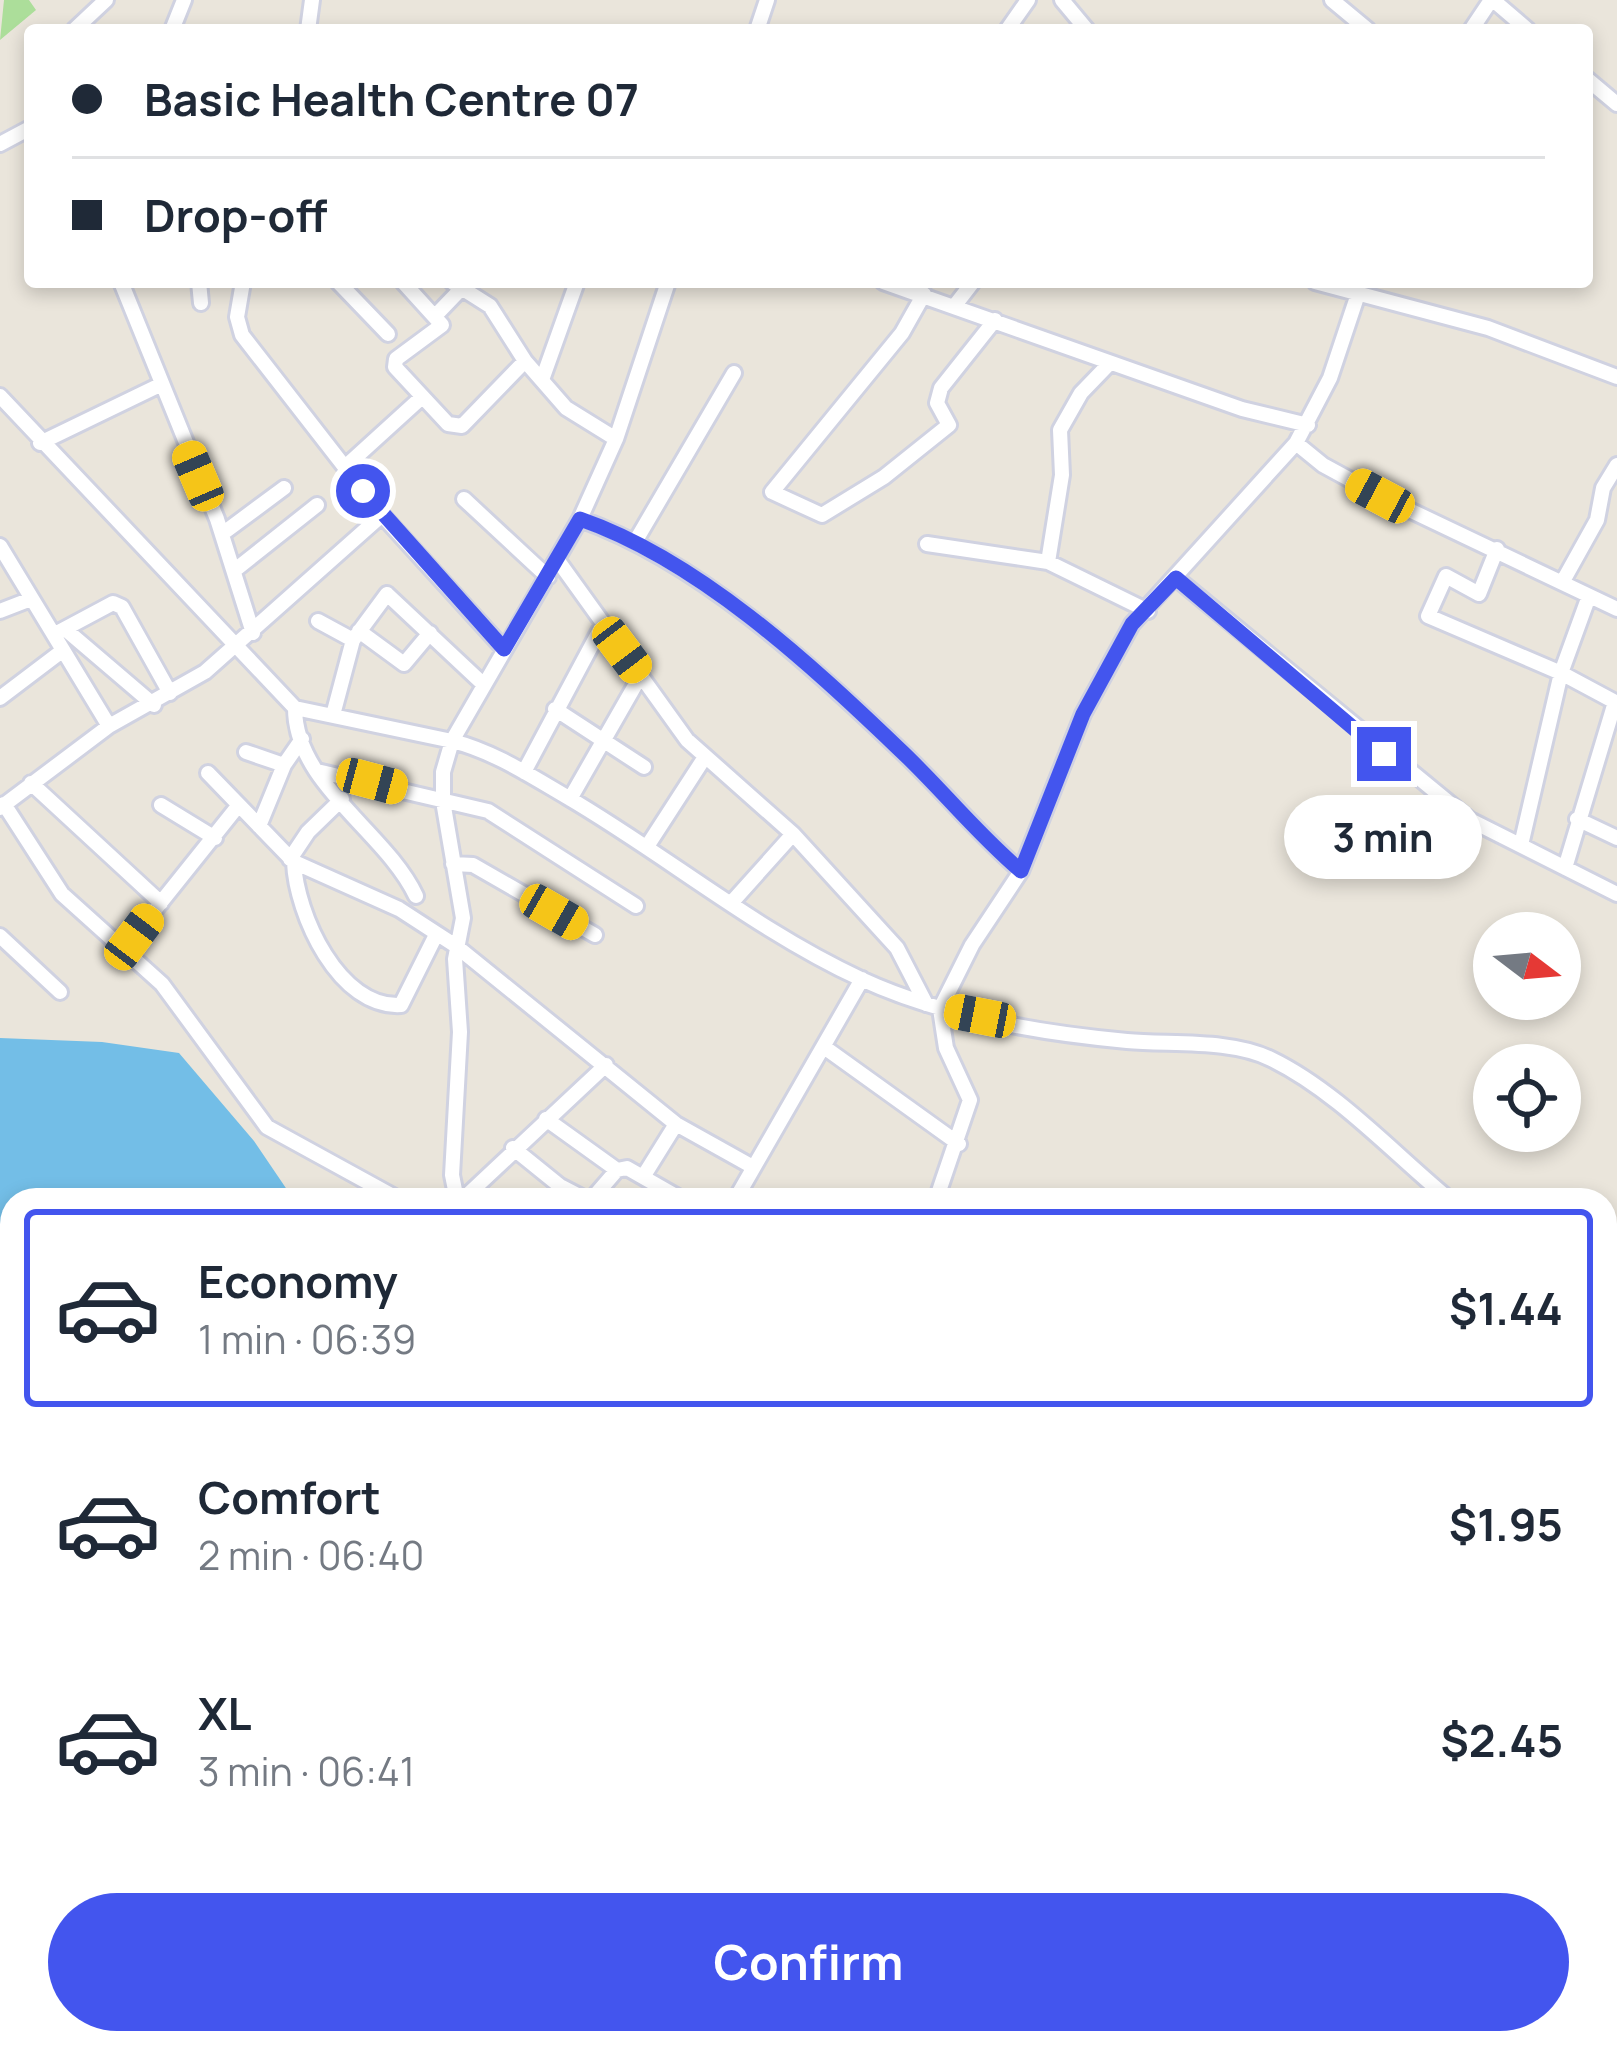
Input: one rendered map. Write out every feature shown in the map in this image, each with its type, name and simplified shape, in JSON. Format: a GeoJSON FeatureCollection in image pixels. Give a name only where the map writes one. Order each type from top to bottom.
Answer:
{"type":"FeatureCollection","features":[{"type":"Feature","properties":{"kind":"street"},"geometry":{"type":"LineString","coordinates":[[80,24],[106,0]]}},
{"type":"Feature","properties":{"kind":"street"},"geometry":{"type":"LineString","coordinates":[[1062,0],[1082,24]]}},
{"type":"Feature","properties":{"kind":"street"},"geometry":{"type":"LineString","coordinates":[[1332,0],[1361,24]]}},
{"type":"Feature","properties":{"kind":"street"},"geometry":{"type":"LineString","coordinates":[[1492,0],[1521,24]]}},
{"type":"Feature","properties":{"kind":"street"},"geometry":{"type":"LineString","coordinates":[[1593,84],[1617,104]]}},
{"type":"Feature","properties":{"kind":"street"},"geometry":{"type":"LineString","coordinates":[[123,288],[222,534],[253,633]]}},
{"type":"Feature","properties":{"kind":"street"},"geometry":{"type":"LineString","coordinates":[[200,288],[201,303]]}},
{"type":"Feature","properties":{"kind":"street"},"geometry":{"type":"LineString","coordinates":[[241,288],[237,317],[242,335],[382,515],[504,649]]}},
{"type":"Feature","properties":{"kind":"street"},"geometry":{"type":"LineString","coordinates":[[344,288],[388,334]]}},
{"type":"Feature","properties":{"kind":"street"},"geometry":{"type":"LineString","coordinates":[[409,288],[436,315],[440,330],[396,359],[394,368],[448,424],[462,426],[525,361]]}},
{"type":"Feature","properties":{"kind":"street"},"geometry":{"type":"LineString","coordinates":[[436,315],[455,288]]}},
{"type":"Feature","properties":{"kind":"street"},"geometry":{"type":"LineString","coordinates":[[459,288],[490,306],[525,361],[566,408],[616,439]]}},
{"type":"Feature","properties":{"kind":"street"},"geometry":{"type":"LineString","coordinates":[[542,380],[575,288]]}},
{"type":"Feature","properties":{"kind":"street"},"geometry":{"type":"LineString","coordinates":[[464,1188],[456,946],[463,917],[443,801],[443,772],[452,741],[580,519],[616,439],[666,288]]}},
{"type":"Feature","properties":{"kind":"street"},"geometry":{"type":"LineString","coordinates":[[904,288],[1109,364],[1308,424]]}},
{"type":"Feature","properties":{"kind":"street"},"geometry":{"type":"LineString","coordinates":[[956,304],[968,288]]}},
{"type":"Feature","properties":{"kind":"street"},"geometry":{"type":"LineString","coordinates":[[1336,288],[1488,328],[1617,377]]}},
{"type":"Feature","properties":{"kind":"street"},"geometry":{"type":"LineString","coordinates":[[924,294],[902,333],[772,492],[822,515],[884,477],[949,425],[937,403],[941,388],[995,320]]}},
{"type":"Feature","properties":{"kind":"street"},"geometry":{"type":"LineString","coordinates":[[933,1006],[1021,871],[1083,714],[1132,624],[1296,443],[1308,424],[1358,294]]}},
{"type":"Feature","properties":{"kind":"street"},"geometry":{"type":"LineString","coordinates":[[1048,562],[1062,475],[1060,430],[1081,393],[1109,364]]}},
{"type":"Feature","properties":{"kind":"street"},"geometry":{"type":"LineString","coordinates":[[634,542],[734,373]]}},
{"type":"Feature","properties":{"kind":"street"},"geometry":{"type":"LineString","coordinates":[[40,443],[162,384]]}},
{"type":"Feature","properties":{"kind":"street"},"geometry":{"type":"LineString","coordinates":[[0,397],[295,708],[302,739],[317,771],[416,896]]}},
{"type":"Feature","properties":{"kind":"street"},"geometry":{"type":"LineString","coordinates":[[345,467],[422,398]]}},
{"type":"Feature","properties":{"kind":"street"},"geometry":{"type":"LineString","coordinates":[[1296,443],[1322,465],[1380,496],[1617,609]]}},
{"type":"Feature","properties":{"kind":"street"},"geometry":{"type":"LineString","coordinates":[[1563,581],[1597,520],[1600,497],[1617,465]]}},
{"type":"Feature","properties":{"kind":"street"},"geometry":{"type":"LineString","coordinates":[[222,534],[284,488]]}},
{"type":"Feature","properties":{"kind":"street"},"geometry":{"type":"LineString","coordinates":[[1600,497],[1607,513],[1617,517]]}},
{"type":"Feature","properties":{"kind":"street"},"geometry":{"type":"LineString","coordinates":[[464,499],[548,578]]}},
{"type":"Feature","properties":{"kind":"street"},"geometry":{"type":"LineString","coordinates":[[235,570],[317,505]]}},
{"type":"Feature","properties":{"kind":"street"},"geometry":{"type":"LineString","coordinates":[[378,1188],[267,1127],[196,1026],[126,946],[62,894],[2,806],[109,726],[154,705],[253,633],[382,515]]}},
{"type":"Feature","properties":{"kind":"street"},"geometry":{"type":"LineString","coordinates":[[580,519],[634,542],[720,594],[896,746],[1021,871]]}},
{"type":"Feature","properties":{"kind":"street"},"geometry":{"type":"LineString","coordinates":[[927,544],[1048,562],[1148,610]]}},
{"type":"Feature","properties":{"kind":"street"},"geometry":{"type":"LineString","coordinates":[[0,546],[31,599],[60,632],[154,705]]}},
{"type":"Feature","properties":{"kind":"street"},"geometry":{"type":"LineString","coordinates":[[1497,549],[1479,593],[1446,576],[1428,616],[1561,673],[1616,703],[1564,868]]}},
{"type":"Feature","properties":{"kind":"street"},"geometry":{"type":"LineString","coordinates":[[559,562],[703,760],[793,834],[897,948],[933,1006],[970,1100],[941,1188]]}},
{"type":"Feature","properties":{"kind":"street"},"geometry":{"type":"LineString","coordinates":[[1176,578],[1406,772],[1470,820],[1617,894]]}},
{"type":"Feature","properties":{"kind":"street"},"geometry":{"type":"LineString","coordinates":[[333,715],[356,636],[391,594],[483,684]]}},
{"type":"Feature","properties":{"kind":"street"},"geometry":{"type":"LineString","coordinates":[[1521,845],[1561,673],[1589,596]]}},
{"type":"Feature","properties":{"kind":"street"},"geometry":{"type":"LineString","coordinates":[[0,611],[31,599]]}},
{"type":"Feature","properties":{"kind":"street"},"geometry":{"type":"LineString","coordinates":[[60,632],[113,603],[122,607],[170,693]]}},
{"type":"Feature","properties":{"kind":"street"},"geometry":{"type":"LineString","coordinates":[[318,621],[404,664],[430,633]]}},
{"type":"Feature","properties":{"kind":"street"},"geometry":{"type":"LineString","coordinates":[[524,772],[603,624]]}},
{"type":"Feature","properties":{"kind":"street"},"geometry":{"type":"LineString","coordinates":[[60,632],[62,651],[109,726]]}},
{"type":"Feature","properties":{"kind":"street"},"geometry":{"type":"LineString","coordinates":[[0,698],[62,651]]}},
{"type":"Feature","properties":{"kind":"street"},"geometry":{"type":"LineString","coordinates":[[570,799],[641,675]]}},
{"type":"Feature","properties":{"kind":"street"},"geometry":{"type":"LineString","coordinates":[[295,708],[452,741],[524,772],[648,845],[760,924],[862,980],[933,1006],[1057,1034],[1227,1048],[1269,1057],[1321,1092],[1436,1188]]}},
{"type":"Feature","properties":{"kind":"street"},"geometry":{"type":"LineString","coordinates":[[555,709],[644,767]]}},
{"type":"Feature","properties":{"kind":"street"},"geometry":{"type":"LineString","coordinates":[[259,826],[284,765],[302,739]]}},
{"type":"Feature","properties":{"kind":"street"},"geometry":{"type":"LineString","coordinates":[[246,752],[284,765]]}},
{"type":"Feature","properties":{"kind":"street"},"geometry":{"type":"LineString","coordinates":[[648,845],[703,760]]}},
{"type":"Feature","properties":{"kind":"street"},"geometry":{"type":"LineString","coordinates":[[317,771],[488,812],[636,906]]}},
{"type":"Feature","properties":{"kind":"street"},"geometry":{"type":"LineString","coordinates":[[208,773],[292,861],[399,909],[456,946],[676,1124],[753,1167]]}},
{"type":"Feature","properties":{"kind":"street"},"geometry":{"type":"LineString","coordinates":[[31,783],[161,903]]}},
{"type":"Feature","properties":{"kind":"street"},"geometry":{"type":"LineString","coordinates":[[342,799],[308,832],[292,861],[301,906],[321,951],[378,1003],[401,1005],[436,934]]}},
{"type":"Feature","properties":{"kind":"street"},"geometry":{"type":"LineString","coordinates":[[161,805],[215,838]]}},
{"type":"Feature","properties":{"kind":"street"},"geometry":{"type":"LineString","coordinates":[[126,946],[238,806]]}},
{"type":"Feature","properties":{"kind":"street"},"geometry":{"type":"LineString","coordinates":[[1577,819],[1617,838]]}},
{"type":"Feature","properties":{"kind":"street"},"geometry":{"type":"LineString","coordinates":[[733,901],[793,834]]}},
{"type":"Feature","properties":{"kind":"street"},"geometry":{"type":"LineString","coordinates":[[453,864],[473,865],[595,935]]}},
{"type":"Feature","properties":{"kind":"street"},"geometry":{"type":"LineString","coordinates":[[0,936],[60,992]]}},
{"type":"Feature","properties":{"kind":"street"},"geometry":{"type":"LineString","coordinates":[[742,1188],[862,980]]}},
{"type":"Feature","properties":{"kind":"street"},"geometry":{"type":"LineString","coordinates":[[824,1047],[959,1144]]}},
{"type":"Feature","properties":{"kind":"street"},"geometry":{"type":"LineString","coordinates":[[472,1188],[606,1065]]}},
{"type":"Feature","properties":{"kind":"street"},"geometry":{"type":"LineString","coordinates":[[546,1119],[617,1171]]}},
{"type":"Feature","properties":{"kind":"street"},"geometry":{"type":"LineString","coordinates":[[643,1177],[676,1124]]}},
{"type":"Feature","properties":{"kind":"street"},"geometry":{"type":"LineString","coordinates":[[513,1148],[564,1188]]}},
{"type":"Feature","properties":{"kind":"street"},"geometry":{"type":"LineString","coordinates":[[601,1188],[617,1171],[628,1168],[662,1188]]}},
{"type":"Feature","properties":{"kind":"green space"},"geometry":{"type":"Polygon","coordinates":[[[4,0],[29,0],[36,10],[0,40],[4,0]]]}},
{"type":"Feature","properties":{"kind":"water"},"geometry":{"type":"Polygon","coordinates":[[[0,1038],[102,1042],[179,1053],[254,1141],[286,1188],[0,1188],[0,1038]]]}},
{"type":"Feature","properties":{"kind":"route"},"geometry":{"type":"LineString","coordinates":[[363,491],[504,649],[580,519],[615,531],[720,594],[896,746],[1021,871],[1083,714],[1132,624],[1176,578],[1384,754]]}}]}
